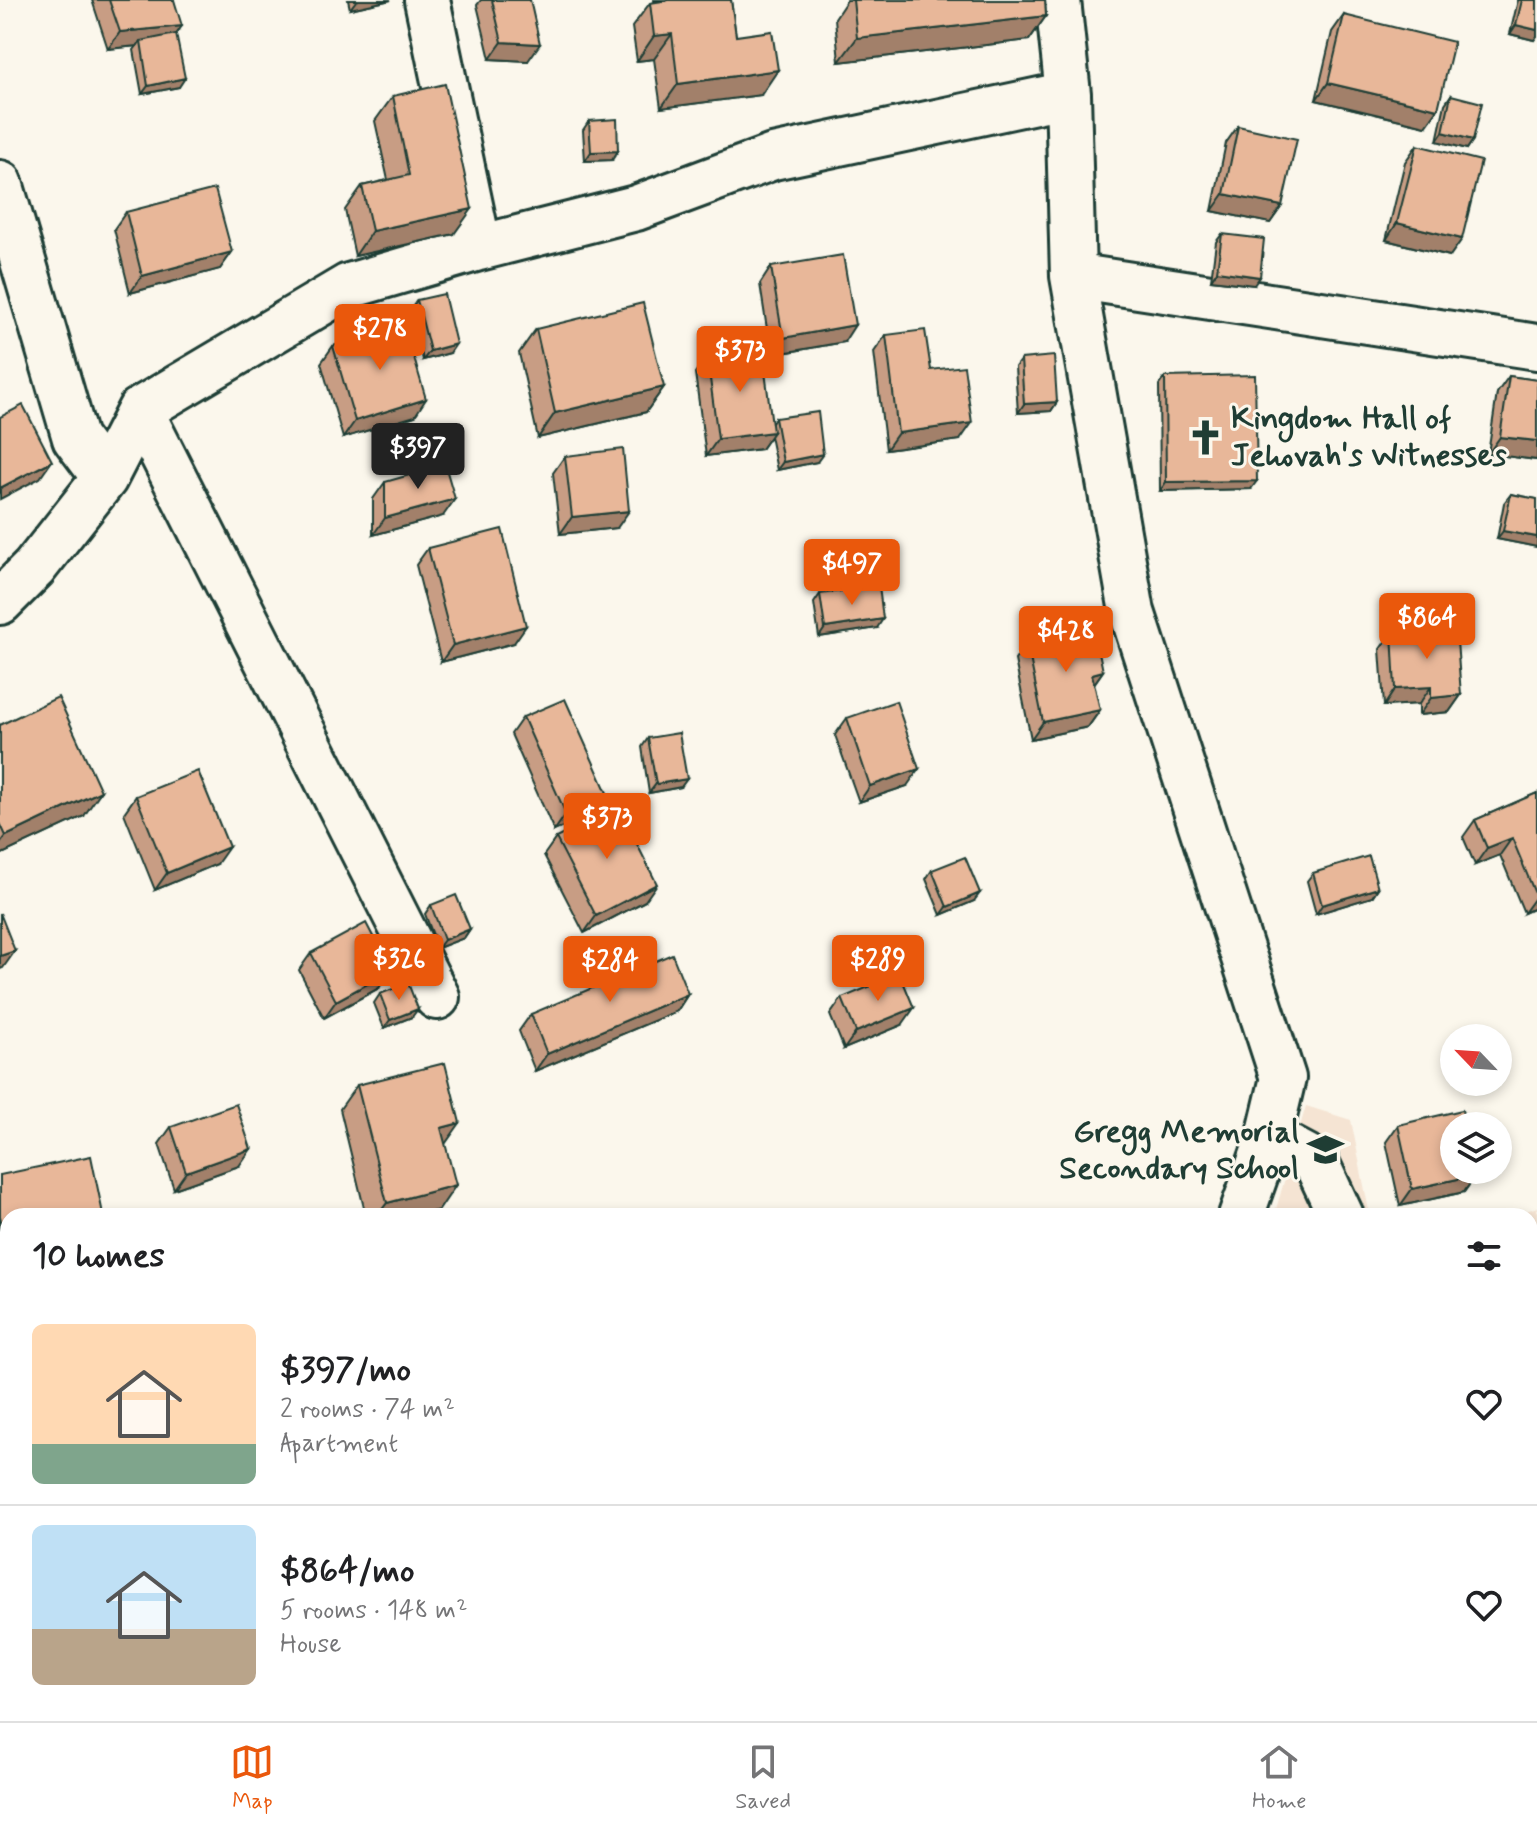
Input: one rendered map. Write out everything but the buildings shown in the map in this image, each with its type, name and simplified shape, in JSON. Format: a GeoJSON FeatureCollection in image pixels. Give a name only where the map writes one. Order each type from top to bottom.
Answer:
{"type":"FeatureCollection","features":[{"type":"Feature","properties":{"kind":"street"},"geometry":{"type":"LineString","coordinates":[[427,0],[479,248]]}},
{"type":"Feature","properties":{"kind":"street"},"geometry":{"type":"LineString","coordinates":[[1058,0],[1068,94],[1073,276],[1132,612],[1283,1078],[1269,1137],[1244,1208]]}},
{"type":"Feature","properties":{"kind":"street"},"geometry":{"type":"LineString","coordinates":[[0,602],[34,568],[105,478],[140,410],[349,286],[479,248],[636,208],[773,157],[1068,94]]}},
{"type":"Feature","properties":{"kind":"street"},"geometry":{"type":"LineString","coordinates":[[0,183],[75,438],[105,478]]}},
{"type":"Feature","properties":{"kind":"street"},"geometry":{"type":"LineString","coordinates":[[1073,276],[1537,347]]}},
{"type":"Feature","properties":{"kind":"street"},"geometry":{"type":"LineString","coordinates":[[140,410],[437,997]]}},
{"type":"Feature","properties":{"kind":"street"},"geometry":{"type":"LineString","coordinates":[[1269,1137],[1316,1162],[1337,1208]]}},
{"type":"Feature","properties":{"kind":"shaded area","name":"Gregg Memorial Secondary School"},"geometry":{"type":"Polygon","coordinates":[[[1306,1106],[1351,1120],[1368,1208],[1276,1208],[1306,1106]]]}},
{"type":"Feature","properties":{"kind":"place","name":"Kingdom Hall of Jehovah's Witnesses"},"geometry":{"type":"Point","coordinates":[1205,437]}},
{"type":"Feature","properties":{"kind":"place","name":"Gregg Memorial Secondary School"},"geometry":{"type":"Point","coordinates":[1325,1150]}}]}
